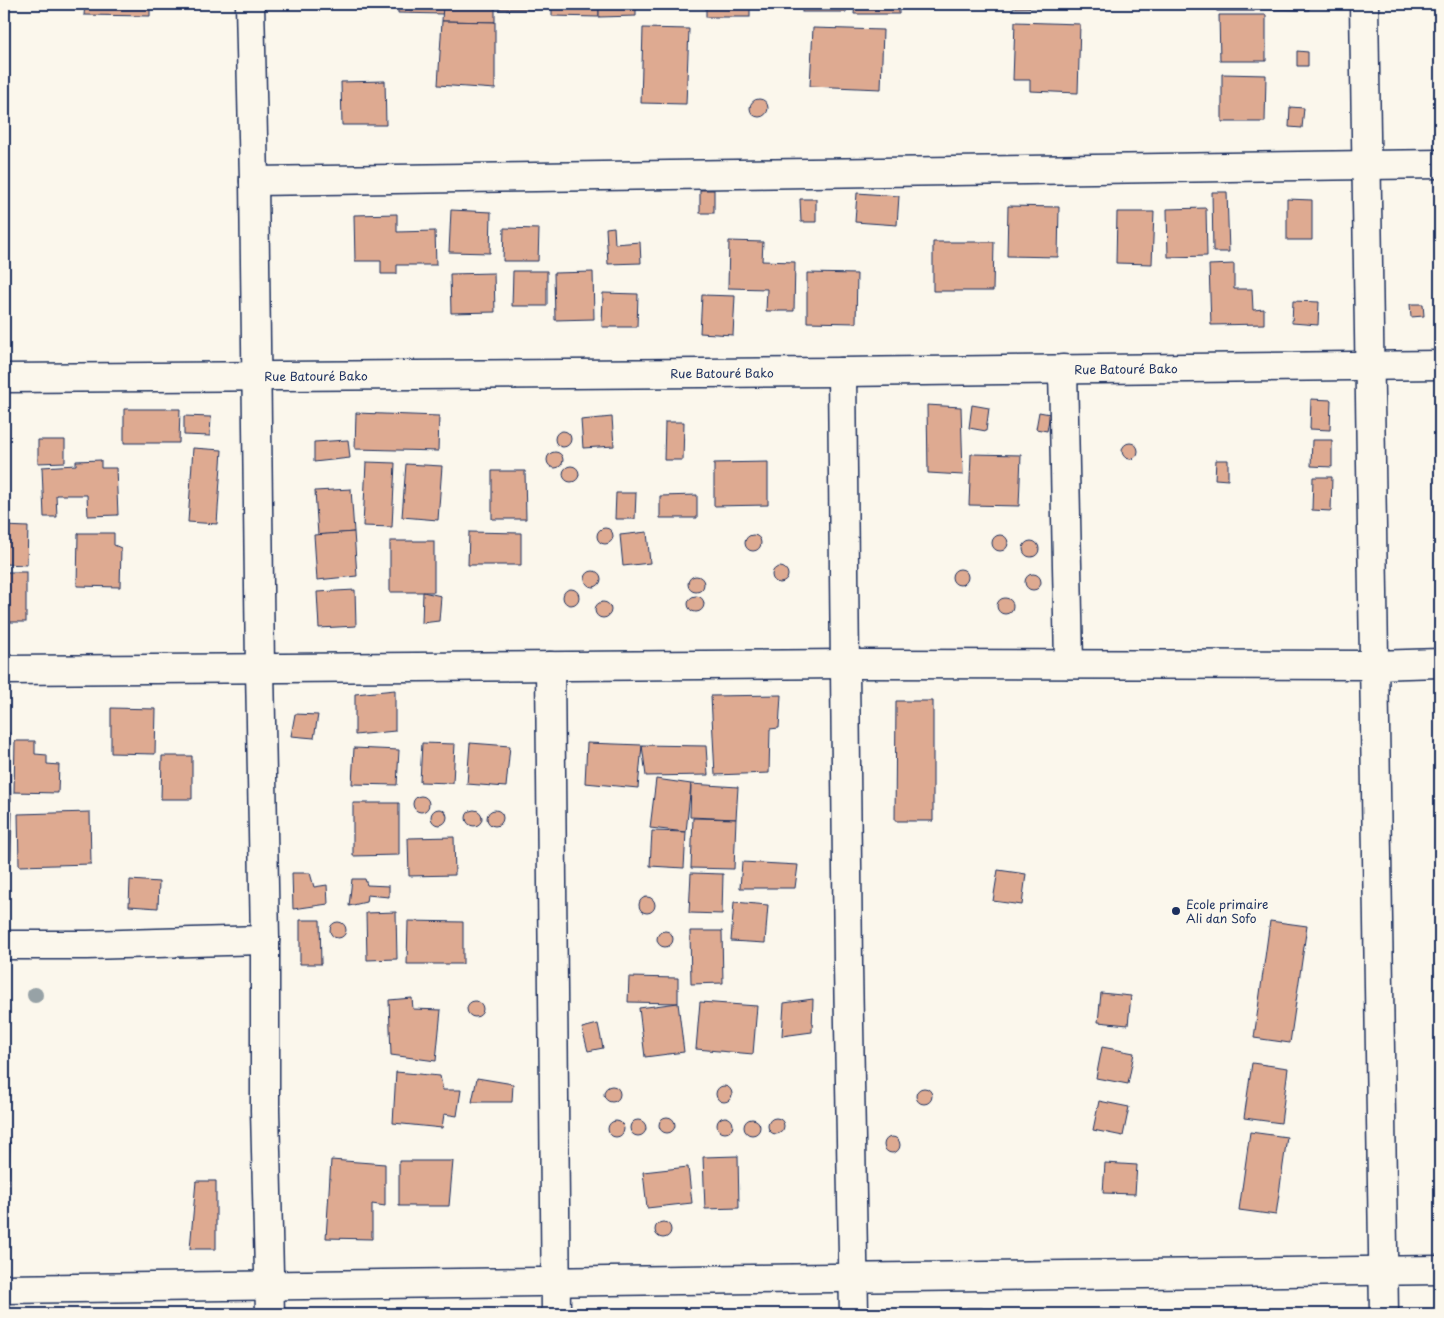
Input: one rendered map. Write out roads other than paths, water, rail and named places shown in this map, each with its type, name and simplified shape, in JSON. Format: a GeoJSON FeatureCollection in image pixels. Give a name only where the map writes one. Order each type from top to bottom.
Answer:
{"type":"FeatureCollection","features":[{"type":"Feature","properties":{"kind":"street"},"geometry":{"type":"LineString","coordinates":[[250,4],[254,181],[265,1110],[270,1314]]}},
{"type":"Feature","properties":{"kind":"street"},"geometry":{"type":"LineString","coordinates":[[1364,4],[1384,1314]]}},
{"type":"Feature","properties":{"kind":"street"},"geometry":{"type":"LineString","coordinates":[[254,181],[1440,164]]}},
{"type":"Feature","properties":{"kind":"street","name":"Rue Batouré Bako"},"geometry":{"type":"LineString","coordinates":[[4,378],[842,372],[1440,365]]}},
{"type":"Feature","properties":{"kind":"street"},"geometry":{"type":"LineString","coordinates":[[1063,369],[1069,664]]}},
{"type":"Feature","properties":{"kind":"street"},"geometry":{"type":"LineString","coordinates":[[842,372],[848,966],[854,1314]]}},
{"type":"Feature","properties":{"kind":"street"},"geometry":{"type":"LineString","coordinates":[[4,670],[845,664],[1374,665],[1440,663]]}},
{"type":"Feature","properties":{"kind":"street"},"geometry":{"type":"LineString","coordinates":[[550,666],[556,1314]]}},
{"type":"Feature","properties":{"kind":"street"},"geometry":{"type":"LineString","coordinates":[[4,945],[87,945],[264,940]]}},
{"type":"Feature","properties":{"kind":"street"},"geometry":{"type":"LineString","coordinates":[[4,1290],[1440,1270]]}},
{"type":"Feature","properties":{"kind":"place","name":"Ecole primaire Ali dan Sofo"},"geometry":{"type":"Point","coordinates":[1176,911]}}]}
